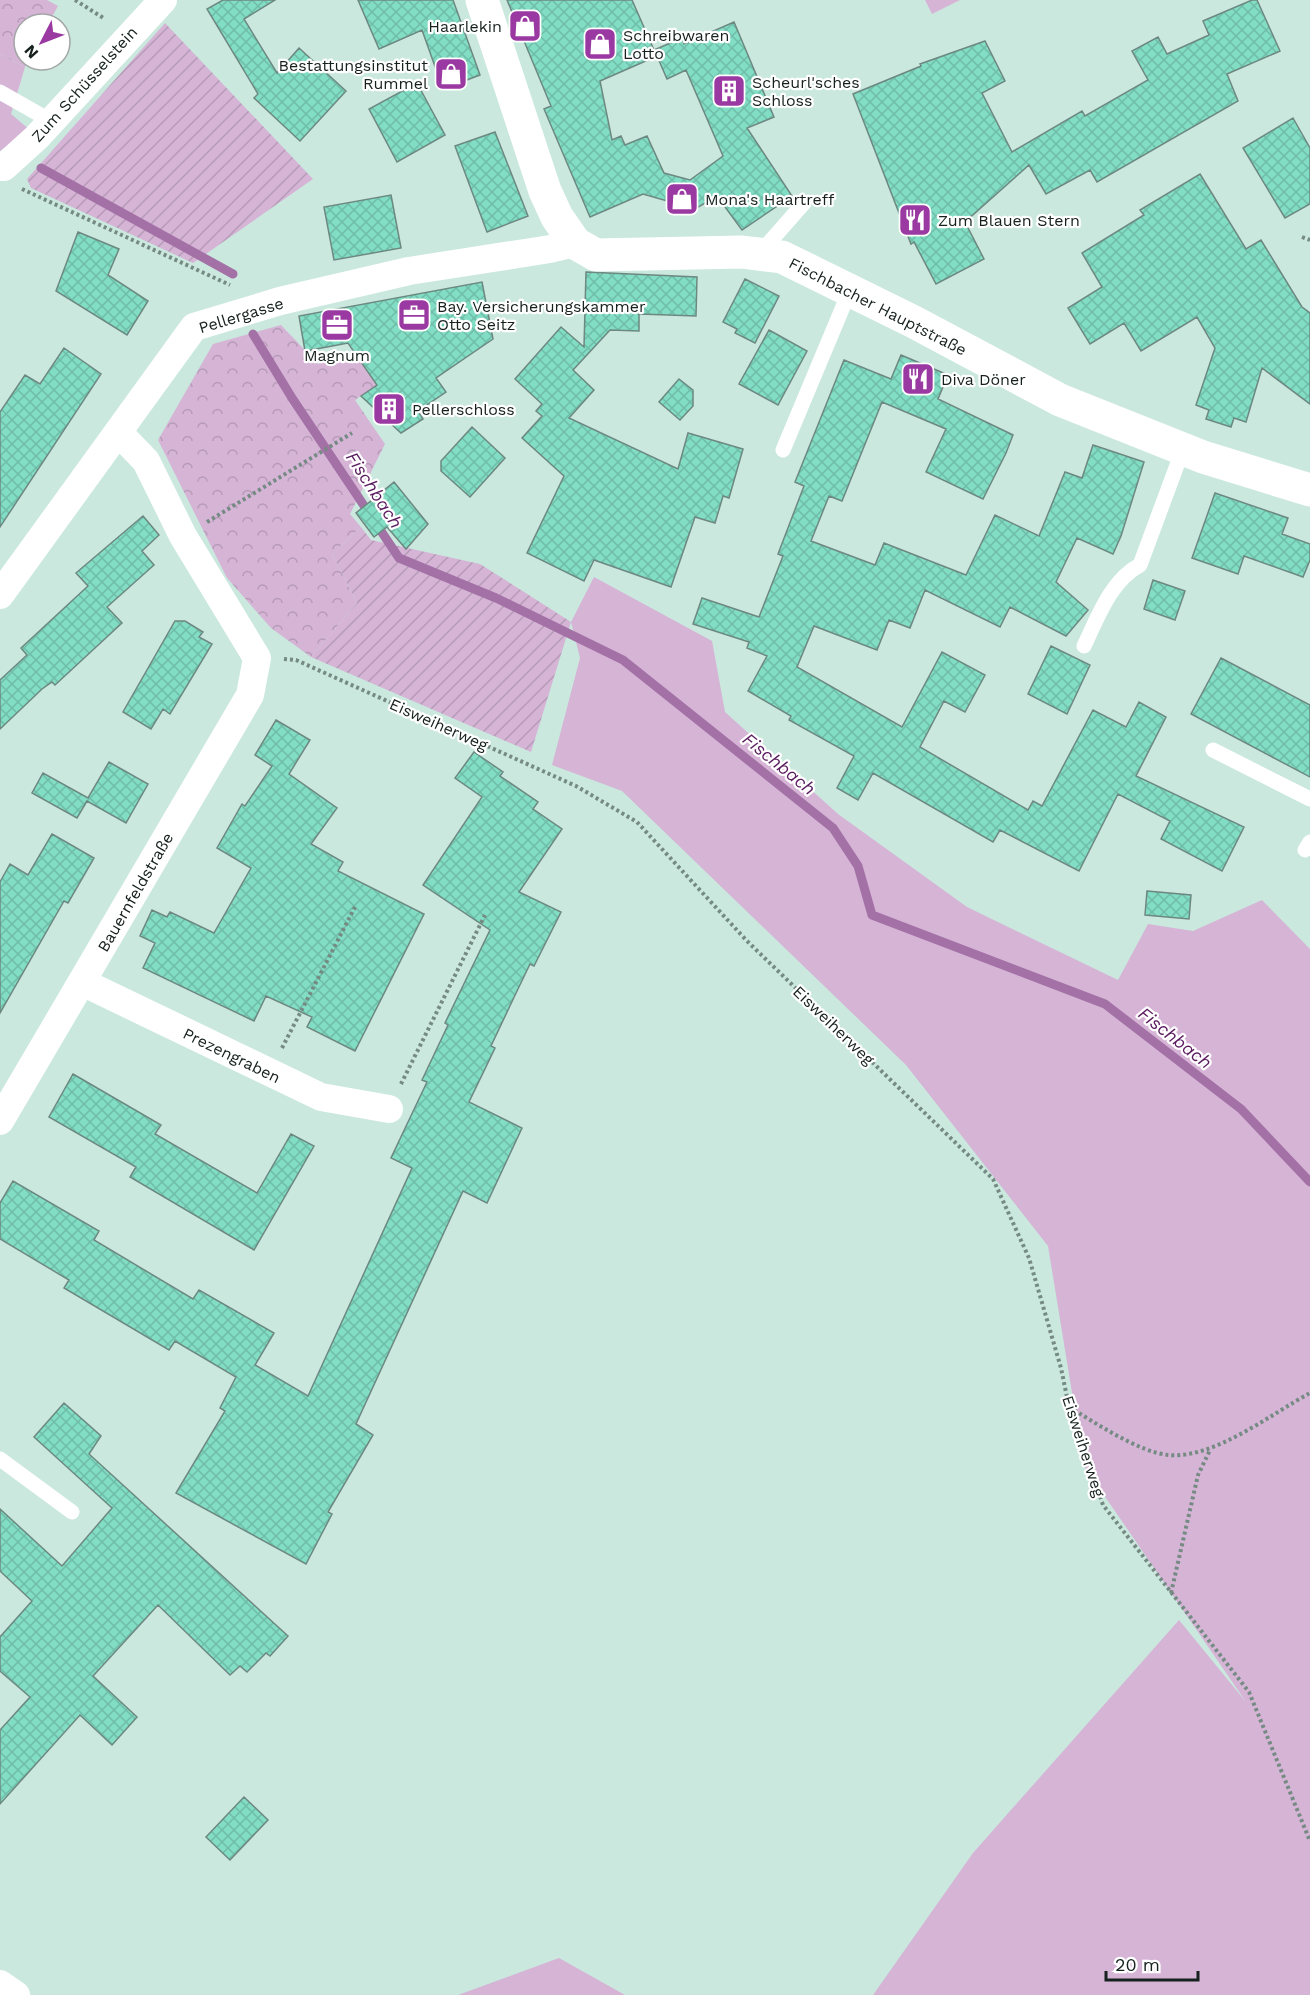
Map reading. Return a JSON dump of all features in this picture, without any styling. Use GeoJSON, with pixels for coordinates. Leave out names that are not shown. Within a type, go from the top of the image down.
{"type":"FeatureCollection","features":[{"type":"Feature","properties":{"kind":"main road"},"geometry":{"type":"LineString","coordinates":[[482,0],[544,191],[557,217],[575,243]]}},
{"type":"Feature","properties":{"kind":"main road","name":"Fischbacher Hauptstraße"},"geometry":{"type":"LineString","coordinates":[[575,243],[596,255],[742,252],[782,257],[1060,400],[1183,449],[1310,490]]}},
{"type":"Feature","properties":{"kind":"street","name":"Zum Schüsselstein"},"geometry":{"type":"LineString","coordinates":[[2,167],[51,121],[129,34],[163,0]]}},
{"type":"Feature","properties":{"kind":"street","name":"Pellergasse"},"geometry":{"type":"LineString","coordinates":[[0,595],[194,327],[409,271],[575,243]]}},
{"type":"Feature","properties":{"kind":"street"},"geometry":{"type":"LineString","coordinates":[[119,433],[146,461],[183,536],[257,658]]}},
{"type":"Feature","properties":{"kind":"street","name":"Bauernfeldstraße"},"geometry":{"type":"LineString","coordinates":[[0,1121],[250,695],[257,658]]}},
{"type":"Feature","properties":{"kind":"street","name":"Prezengraben"},"geometry":{"type":"LineString","coordinates":[[82,982],[321,1097],[388,1109]]}},
{"type":"Feature","properties":{"kind":"street"},"geometry":{"type":"LineString","coordinates":[[0,1984],[16,1995]]}},
{"type":"Feature","properties":{"kind":"lane"},"geometry":{"type":"LineString","coordinates":[[0,92],[51,121]]}},
{"type":"Feature","properties":{"kind":"lane"},"geometry":{"type":"LineString","coordinates":[[759,254],[804,203]]}},
{"type":"Feature","properties":{"kind":"lane"},"geometry":{"type":"LineString","coordinates":[[783,450],[850,290]]}},
{"type":"Feature","properties":{"kind":"lane"},"geometry":{"type":"LineString","coordinates":[[1084,646],[1126,572],[1140,565],[1183,449]]}},
{"type":"Feature","properties":{"kind":"lane"},"geometry":{"type":"LineString","coordinates":[[1213,750],[1310,799]]}},
{"type":"Feature","properties":{"kind":"lane"},"geometry":{"type":"LineString","coordinates":[[0,1459],[72,1512]]}},
{"type":"Feature","properties":{"kind":"path"},"geometry":{"type":"LineString","coordinates":[[75,0],[129,34]]}},
{"type":"Feature","properties":{"kind":"path"},"geometry":{"type":"LineString","coordinates":[[2,167],[23,191],[231,285],[240,314]]}},
{"type":"Feature","properties":{"kind":"path"},"geometry":{"type":"LineString","coordinates":[[1302,237],[1310,240]]}},
{"type":"Feature","properties":{"kind":"path"},"geometry":{"type":"LineString","coordinates":[[208,522],[352,433]]}},
{"type":"Feature","properties":{"kind":"path","name":"Eisweiherweg"},"geometry":{"type":"LineString","coordinates":[[257,658],[296,660],[576,786],[638,822],[747,940],[993,1179],[1029,1258],[1061,1368],[1069,1407],[1103,1505],[1249,1692],[1310,1841]]}},
{"type":"Feature","properties":{"kind":"path"},"geometry":{"type":"LineString","coordinates":[[269,1072],[355,907]]}},
{"type":"Feature","properties":{"kind":"path"},"geometry":{"type":"LineString","coordinates":[[388,1109],[485,915]]}},
{"type":"Feature","properties":{"kind":"path"},"geometry":{"type":"LineString","coordinates":[[1069,1407],[1121,1438],[1168,1455],[1210,1450],[1310,1393]]}},
{"type":"Feature","properties":{"kind":"path"},"geometry":{"type":"LineString","coordinates":[[1171,1594],[1198,1475],[1210,1450]]}},
{"type":"Feature","properties":{"kind":"green space"},"geometry":{"type":"Polygon","coordinates":[[[0,0],[47,0],[58,6],[55,12],[12,12],[12,60],[0,54],[0,0]]]}},
{"type":"Feature","properties":{"kind":"green space"},"geometry":{"type":"Polygon","coordinates":[[[925,0],[960,0],[932,14],[925,0]]]}},
{"type":"Feature","properties":{"kind":"green space"},"geometry":{"type":"Polygon","coordinates":[[[165,23],[313,179],[193,263],[31,188],[27,179],[165,23]]]}},
{"type":"Feature","properties":{"kind":"green space"},"geometry":{"type":"Polygon","coordinates":[[[0,54],[12,60],[12,72],[24,72],[11,114],[30,130],[0,151],[0,54]]]}},
{"type":"Feature","properties":{"kind":"green space"},"geometry":{"type":"Polygon","coordinates":[[[281,325],[318,364],[354,351],[377,385],[355,400],[385,444],[350,514],[361,527],[332,554],[357,603],[311,657],[271,628],[227,578],[158,440],[213,344],[281,325]]]}},
{"type":"Feature","properties":{"kind":"green space"},"geometry":{"type":"Polygon","coordinates":[[[361,527],[371,540],[480,564],[571,622],[531,752],[311,657],[357,603],[332,554],[361,527]]]}},
{"type":"Feature","properties":{"kind":"green space"},"geometry":{"type":"Polygon","coordinates":[[[594,577],[712,641],[725,712],[838,814],[967,907],[1118,980],[1148,924],[1193,931],[1262,900],[1310,949],[1310,1995],[873,1995],[973,1853],[1179,1620],[1246,1702],[1084,1466],[1048,1246],[906,1065],[622,791],[552,765],[580,658],[571,622],[594,577]]]}},
{"type":"Feature","properties":{"kind":"green space"},"geometry":{"type":"Polygon","coordinates":[[[559,1958],[625,1995],[458,1995],[559,1958]]]}},
{"type":"Feature","properties":{"kind":"building"},"geometry":{"type":"Polygon","coordinates":[[[223,0],[275,0],[244,19],[277,73],[299,48],[346,91],[300,141],[254,98],[258,94],[207,9],[223,0]]]}},
{"type":"Feature","properties":{"kind":"building"},"geometry":{"type":"Polygon","coordinates":[[[358,0],[453,0],[480,75],[443,89],[422,30],[379,49],[358,0]]]}},
{"type":"Feature","properties":{"kind":"building"},"geometry":{"type":"Polygon","coordinates":[[[507,0],[632,0],[654,50],[682,38],[684,44],[734,22],[774,117],[747,128],[792,196],[742,230],[717,196],[695,209],[643,194],[590,217],[544,109],[551,106],[507,0]],[[657,56],[600,81],[612,140],[621,136],[625,145],[647,136],[664,173],[690,180],[723,156],[686,70],[667,79],[657,56]]]}},
{"type":"Feature","properties":{"kind":"building"},"geometry":{"type":"Polygon","coordinates":[[[1252,0],[1257,0],[1280,51],[1227,74],[1238,101],[1097,182],[1090,170],[1046,194],[1029,165],[965,222],[984,259],[936,284],[914,242],[911,244],[853,94],[921,66],[920,64],[985,41],[1005,81],[982,93],[1012,152],[1082,111],[1085,116],[1148,80],[1132,51],[1158,37],[1167,54],[1209,35],[1203,21],[1252,0]]]}},
{"type":"Feature","properties":{"kind":"building"},"geometry":{"type":"Polygon","coordinates":[[[417,83],[445,135],[397,162],[369,109],[417,83]]]}},
{"type":"Feature","properties":{"kind":"building"},"geometry":{"type":"Polygon","coordinates":[[[1293,118],[1310,148],[1310,204],[1285,218],[1243,148],[1293,118]]]}},
{"type":"Feature","properties":{"kind":"building"},"geometry":{"type":"Polygon","coordinates":[[[495,132],[528,216],[487,232],[455,146],[495,132]]]}},
{"type":"Feature","properties":{"kind":"building"},"geometry":{"type":"Polygon","coordinates":[[[1200,174],[1246,249],[1261,240],[1302,307],[1310,313],[1310,404],[1262,368],[1246,422],[1234,418],[1231,427],[1206,419],[1209,410],[1196,405],[1215,348],[1197,317],[1141,351],[1124,323],[1090,344],[1068,308],[1102,287],[1082,253],[1144,215],[1140,210],[1200,174]]]}},
{"type":"Feature","properties":{"kind":"building"},"geometry":{"type":"Polygon","coordinates":[[[391,195],[401,248],[334,260],[324,207],[391,195]]]}},
{"type":"Feature","properties":{"kind":"building"},"geometry":{"type":"Polygon","coordinates":[[[78,232],[119,249],[108,275],[148,301],[127,335],[56,291],[78,232]]]}},
{"type":"Feature","properties":{"kind":"building"},"geometry":{"type":"Polygon","coordinates":[[[586,272],[697,277],[696,316],[639,314],[639,331],[610,330],[573,370],[594,390],[569,418],[678,469],[688,433],[743,449],[729,498],[723,496],[715,523],[695,517],[671,587],[594,560],[584,581],[527,553],[564,476],[522,438],[542,416],[536,411],[542,404],[515,379],[561,327],[584,347],[586,272]]]}},
{"type":"Feature","properties":{"kind":"building"},"geometry":{"type":"Polygon","coordinates":[[[745,279],[779,296],[755,343],[735,333],[737,329],[723,322],[745,279]]]}},
{"type":"Feature","properties":{"kind":"building"},"geometry":{"type":"Polygon","coordinates":[[[482,282],[493,339],[436,378],[446,392],[418,411],[423,419],[401,433],[361,396],[377,385],[348,343],[305,351],[299,316],[482,282]]]}},
{"type":"Feature","properties":{"kind":"building"},"geometry":{"type":"Polygon","coordinates":[[[769,330],[807,351],[778,405],[739,384],[769,330]]]}},
{"type":"Feature","properties":{"kind":"building"},"geometry":{"type":"Polygon","coordinates":[[[64,348],[101,374],[0,527],[0,412],[25,375],[40,384],[64,348]]]}},
{"type":"Feature","properties":{"kind":"building"},"geometry":{"type":"Polygon","coordinates":[[[901,355],[948,375],[938,399],[1013,435],[1006,453],[983,499],[926,472],[946,429],[882,402],[842,501],[829,496],[811,541],[875,565],[884,543],[966,575],[995,515],[1039,536],[1065,472],[1082,478],[1093,445],[1144,462],[1121,536],[1113,554],[1077,538],[1056,582],[1088,610],[1066,636],[1010,607],[1000,627],[925,590],[910,628],[889,620],[877,650],[814,626],[797,667],[902,727],[942,652],[985,675],[965,712],[944,701],[920,747],[1028,810],[1033,801],[1042,806],[1093,710],[1126,727],[1139,702],[1166,717],[1136,776],[1244,827],[1222,871],[1161,839],[1170,821],[1118,794],[1079,871],[1000,830],[993,842],[873,773],[858,800],[837,788],[854,756],[789,720],[791,716],[748,691],[767,656],[747,648],[749,642],[693,624],[702,598],[759,617],[783,556],[778,554],[804,486],[795,482],[844,360],[891,379],[901,355]]]}},
{"type":"Feature","properties":{"kind":"building"},"geometry":{"type":"Polygon","coordinates":[[[679,379],[693,390],[693,406],[680,420],[659,402],[679,379]]]}},
{"type":"Feature","properties":{"kind":"building"},"geometry":{"type":"Polygon","coordinates":[[[472,427],[505,458],[470,497],[441,471],[441,461],[472,427]]]}},
{"type":"Feature","properties":{"kind":"building"},"geometry":{"type":"Polygon","coordinates":[[[394,482],[428,524],[406,549],[387,527],[374,537],[356,513],[394,482]]]}},
{"type":"Feature","properties":{"kind":"building"},"geometry":{"type":"Polygon","coordinates":[[[1215,493],[1288,518],[1282,534],[1310,544],[1310,560],[1303,577],[1244,556],[1238,574],[1192,558],[1215,493]]]}},
{"type":"Feature","properties":{"kind":"building"},"geometry":{"type":"Polygon","coordinates":[[[143,516],[159,535],[142,551],[154,565],[107,607],[122,623],[55,685],[52,682],[42,689],[0,729],[0,680],[27,655],[21,648],[88,586],[76,573],[143,516]]]}},
{"type":"Feature","properties":{"kind":"building"},"geometry":{"type":"Polygon","coordinates":[[[1153,580],[1185,591],[1175,620],[1144,609],[1153,580]]]}},
{"type":"Feature","properties":{"kind":"building"},"geometry":{"type":"Polygon","coordinates":[[[175,621],[185,621],[203,632],[199,637],[212,644],[170,714],[163,709],[151,729],[123,712],[175,621]]]}},
{"type":"Feature","properties":{"kind":"building"},"geometry":{"type":"Polygon","coordinates":[[[1051,646],[1090,665],[1067,714],[1028,694],[1051,646]]]}},
{"type":"Feature","properties":{"kind":"building"},"geometry":{"type":"Polygon","coordinates":[[[1221,658],[1310,705],[1310,777],[1191,714],[1221,658]]]}},
{"type":"Feature","properties":{"kind":"building"},"geometry":{"type":"Polygon","coordinates":[[[276,720],[310,740],[289,774],[337,808],[311,844],[343,862],[338,871],[424,914],[355,1051],[307,1027],[312,1017],[266,996],[254,1021],[143,968],[155,943],[140,936],[152,910],[167,917],[170,912],[214,933],[251,868],[217,848],[242,804],[245,806],[272,766],[255,755],[276,720]]]}},
{"type":"Feature","properties":{"kind":"building"},"geometry":{"type":"Polygon","coordinates":[[[474,752],[503,772],[500,776],[538,802],[533,809],[562,829],[519,892],[561,912],[534,966],[530,964],[491,1046],[495,1048],[469,1102],[522,1128],[487,1203],[463,1191],[356,1424],[373,1435],[328,1512],[332,1514],[306,1564],[176,1493],[225,1411],[220,1408],[236,1377],[175,1341],[169,1350],[64,1288],[69,1280],[0,1239],[0,1203],[13,1181],[99,1231],[94,1240],[193,1299],[199,1290],[274,1333],[255,1365],[308,1396],[412,1168],[391,1158],[427,1082],[422,1080],[448,1025],[445,1023],[490,930],[423,885],[482,797],[455,778],[474,752]]]}},
{"type":"Feature","properties":{"kind":"building"},"geometry":{"type":"Polygon","coordinates":[[[109,762],[148,784],[126,823],[87,801],[77,818],[32,793],[43,773],[88,798],[109,762]]]}},
{"type":"Feature","properties":{"kind":"building"},"geometry":{"type":"Polygon","coordinates":[[[52,834],[94,858],[68,903],[64,901],[0,1013],[0,882],[10,864],[28,875],[52,834]]]}},
{"type":"Feature","properties":{"kind":"building"},"geometry":{"type":"Polygon","coordinates":[[[1147,891],[1191,895],[1189,919],[1145,915],[1147,891]]]}},
{"type":"Feature","properties":{"kind":"building"},"geometry":{"type":"Polygon","coordinates":[[[73,1074],[161,1125],[155,1134],[257,1193],[291,1134],[314,1146],[254,1250],[130,1177],[136,1167],[49,1117],[73,1074]]]}},
{"type":"Feature","properties":{"kind":"building"},"geometry":{"type":"Polygon","coordinates":[[[64,1403],[101,1436],[89,1454],[288,1636],[270,1656],[266,1653],[247,1672],[240,1666],[230,1675],[158,1605],[93,1676],[137,1717],[112,1745],[80,1715],[0,1804],[0,1730],[30,1697],[0,1671],[0,1637],[32,1601],[0,1571],[0,1509],[62,1566],[112,1508],[34,1437],[64,1403]]]}},
{"type":"Feature","properties":{"kind":"building"},"geometry":{"type":"Polygon","coordinates":[[[244,1797],[268,1820],[230,1860],[206,1837],[244,1797]]]}},
{"type":"Feature","properties":{"kind":"waterway","name":"Fischbach"},"geometry":{"type":"LineString","coordinates":[[41,168],[233,274]]}},
{"type":"Feature","properties":{"kind":"waterway","name":"Fischbach"},"geometry":{"type":"LineString","coordinates":[[253,334],[292,398],[399,558],[496,598],[623,660],[833,828],[858,866],[872,915],[1105,1004],[1241,1109],[1310,1182]]}},
{"type":"Feature","properties":{"kind":"place","name":"Haarlekin"},"geometry":{"type":"Point","coordinates":[525,26]}},
{"type":"Feature","properties":{"kind":"place","name":"Schreibwaren Lotto"},"geometry":{"type":"Point","coordinates":[600,44]}},
{"type":"Feature","properties":{"kind":"place","name":"Bestattungsinstitut Rummel"},"geometry":{"type":"Point","coordinates":[451,74]}},
{"type":"Feature","properties":{"kind":"place","name":"Scheurl'sches Schloss"},"geometry":{"type":"Point","coordinates":[729,91]}},
{"type":"Feature","properties":{"kind":"place","name":"Mona's Haartreff"},"geometry":{"type":"Point","coordinates":[682,199]}},
{"type":"Feature","properties":{"kind":"place","name":"Zum Blauen Stern"},"geometry":{"type":"Point","coordinates":[915,220]}},
{"type":"Feature","properties":{"kind":"place","name":"Bay. Versicherungskammer Otto Seitz"},"geometry":{"type":"Point","coordinates":[414,315]}},
{"type":"Feature","properties":{"kind":"place","name":"Magnum"},"geometry":{"type":"Point","coordinates":[337,325]}},
{"type":"Feature","properties":{"kind":"place","name":"Diva Döner"},"geometry":{"type":"Point","coordinates":[918,379]}},
{"type":"Feature","properties":{"kind":"place","name":"Pellerschloss"},"geometry":{"type":"Point","coordinates":[389,409]}}]}
